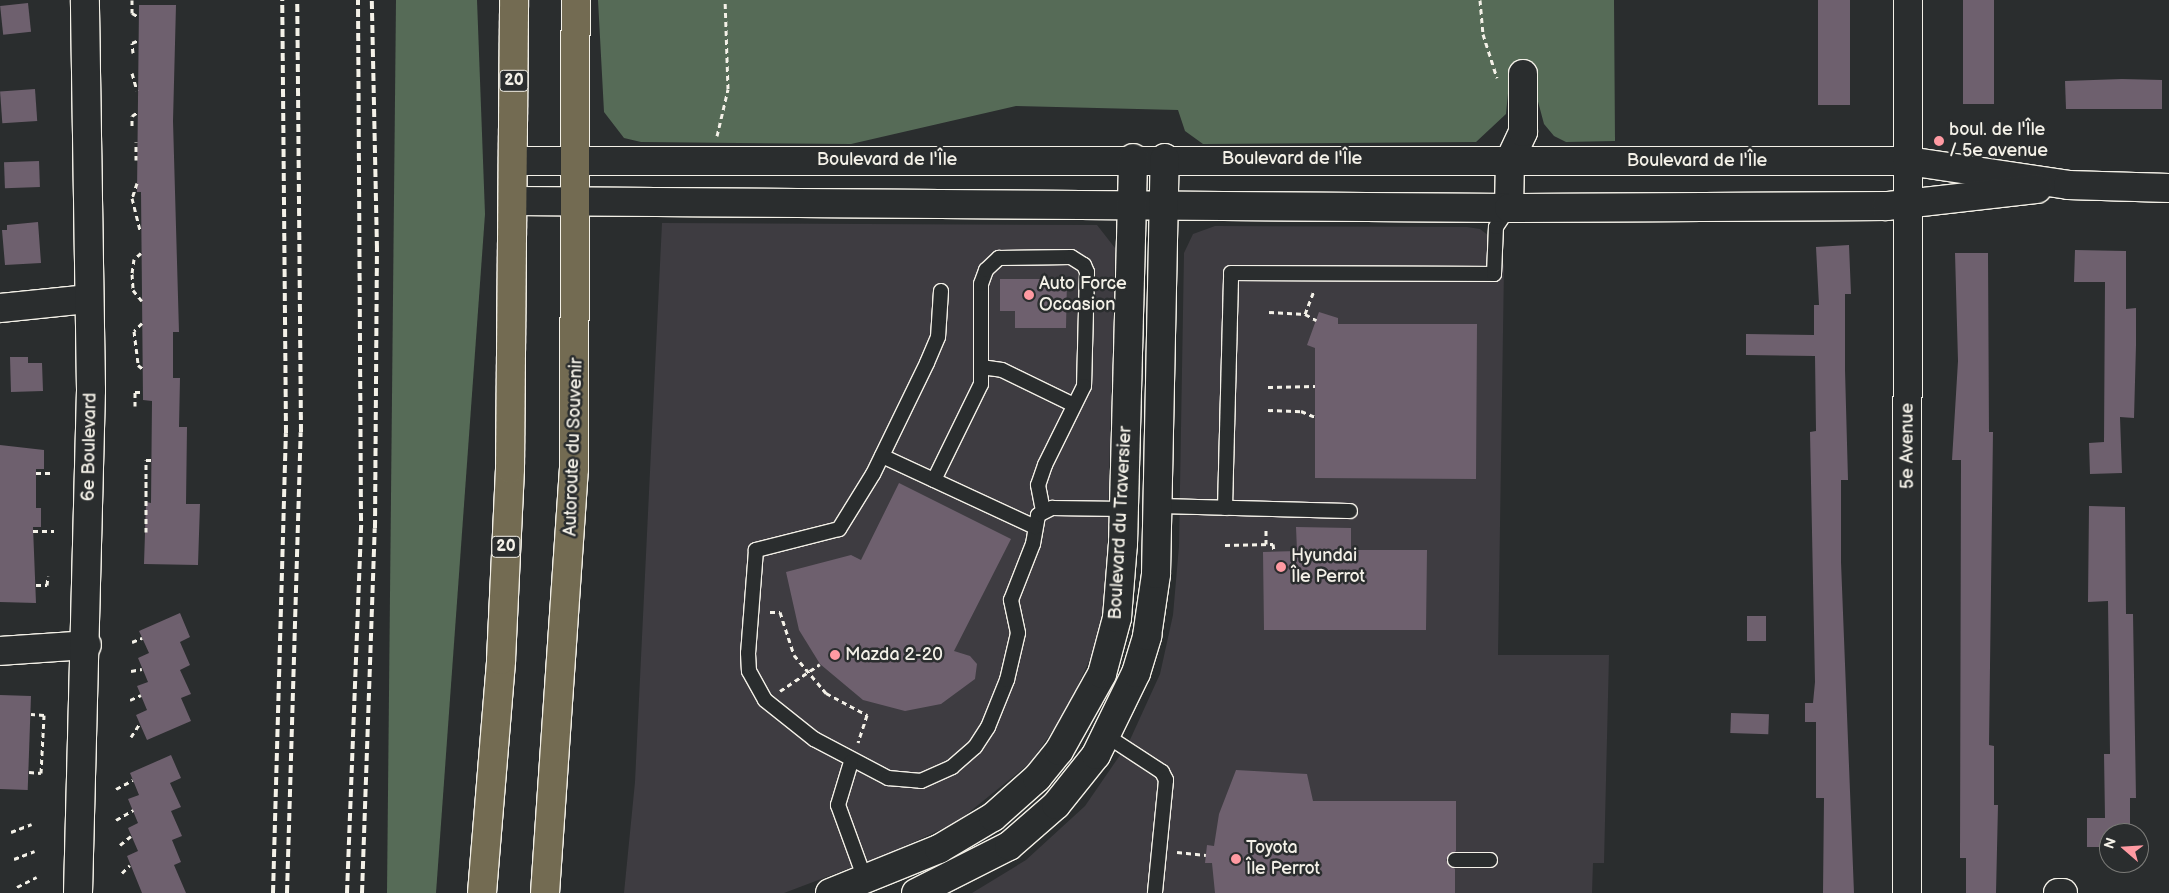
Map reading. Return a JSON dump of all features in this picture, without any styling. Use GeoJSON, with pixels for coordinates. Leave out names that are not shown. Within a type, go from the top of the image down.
{"type":"FeatureCollection","features":[{"type":"Feature","properties":{"kind":"highway","name":"20"},"geometry":{"type":"LineString","coordinates":[[482,893],[504,599],[514,200],[514,0]]}},
{"type":"Feature","properties":{"kind":"highway","name":"Autoroute du Souvenir"},"geometry":{"type":"LineString","coordinates":[[545,893],[574,469],[578,202],[576,0]]}},
{"type":"Feature","properties":{"kind":"street","name":"6e Boulevard"},"geometry":{"type":"LineString","coordinates":[[78,893],[87,645],[88,299],[85,0]]}},
{"type":"Feature","properties":{"kind":"street","name":"5e Avenue"},"geometry":{"type":"LineString","coordinates":[[1908,0],[1908,893]]}},
{"type":"Feature","properties":{"kind":"street"},"geometry":{"type":"LineString","coordinates":[[1509,208],[1510,160],[1523,132],[1523,81]]}},
{"type":"Feature","properties":{"kind":"street","name":"Boulevard de l'Île"},"geometry":{"type":"LineString","coordinates":[[514,161],[1133,158],[1908,161],[2068,185],[2169,188]]}},
{"type":"Feature","properties":{"kind":"street","name":"Boulevard du Traversier"},"geometry":{"type":"LineString","coordinates":[[830,893],[868,886],[939,849],[993,817],[1037,778],[1059,751],[1089,703],[1112,644],[1125,509],[1133,158]]}},
{"type":"Feature","properties":{"kind":"street","name":"Boulevard du Traversier"},"geometry":{"type":"LineString","coordinates":[[916,893],[982,863],[1034,826],[1077,781],[1107,736],[1125,702],[1147,636],[1156,574],[1165,158]]}},
{"type":"Feature","properties":{"kind":"street","name":"Boulevard de l'Île"},"geometry":{"type":"LineString","coordinates":[[514,200],[1509,208],[1907,205],[2068,185]]}},
{"type":"Feature","properties":{"kind":"street"},"geometry":{"type":"LineString","coordinates":[[0,308],[88,299]]}},
{"type":"Feature","properties":{"kind":"street"},"geometry":{"type":"LineString","coordinates":[[0,651],[87,645]]}},
{"type":"Feature","properties":{"kind":"street"},"geometry":{"type":"LineString","coordinates":[[2058,893],[2063,893]]}},
{"type":"Feature","properties":{"kind":"lane"},"geometry":{"type":"LineString","coordinates":[[1225,508],[1231,273],[1494,274],[1496,227],[1509,208]]}},
{"type":"Feature","properties":{"kind":"lane"},"geometry":{"type":"LineString","coordinates":[[934,480],[981,384],[981,284],[993,262],[1064,256],[1078,260],[1087,272],[1084,386],[1038,485],[1043,510],[1035,527],[1033,544],[1011,600],[1018,632],[1007,680],[975,747],[952,767],[921,781],[888,778],[853,755],[795,727],[765,700],[749,671],[748,653],[756,550],[832,534],[882,456],[938,337],[941,291]]}},
{"type":"Feature","properties":{"kind":"lane"},"geometry":{"type":"LineString","coordinates":[[980,367],[1002,370],[1074,405]]}},
{"type":"Feature","properties":{"kind":"lane"},"geometry":{"type":"LineString","coordinates":[[882,456],[1035,527]]}},
{"type":"Feature","properties":{"kind":"lane"},"geometry":{"type":"LineString","coordinates":[[1158,506],[1350,511]]}},
{"type":"Feature","properties":{"kind":"lane"},"geometry":{"type":"LineString","coordinates":[[1043,510],[1125,509]]}},
{"type":"Feature","properties":{"kind":"lane"},"geometry":{"type":"LineString","coordinates":[[1107,736],[1162,772],[1166,780],[1155,893]]}},
{"type":"Feature","properties":{"kind":"lane"},"geometry":{"type":"LineString","coordinates":[[853,755],[838,805],[868,886]]}},
{"type":"Feature","properties":{"kind":"lane"},"geometry":{"type":"LineString","coordinates":[[1456,860],[1490,860]]}},
{"type":"Feature","properties":{"kind":"path"},"geometry":{"type":"LineString","coordinates":[[132,0],[132,13],[139,17]]}},
{"type":"Feature","properties":{"kind":"path"},"geometry":{"type":"LineString","coordinates":[[711,160],[728,89],[725,0]]}},
{"type":"Feature","properties":{"kind":"path"},"geometry":{"type":"LineString","coordinates":[[1480,0],[1490,66],[1497,78],[1523,81]]}},
{"type":"Feature","properties":{"kind":"path"},"geometry":{"type":"LineString","coordinates":[[133,53],[132,43],[139,40]]}},
{"type":"Feature","properties":{"kind":"path"},"geometry":{"type":"LineString","coordinates":[[132,73],[137,90]]}},
{"type":"Feature","properties":{"kind":"path"},"geometry":{"type":"LineString","coordinates":[[132,126],[132,116],[138,112]]}},
{"type":"Feature","properties":{"kind":"path"},"geometry":{"type":"LineString","coordinates":[[136,142],[136,160]]}},
{"type":"Feature","properties":{"kind":"path"},"geometry":{"type":"LineString","coordinates":[[137,182],[132,198],[140,231]]}},
{"type":"Feature","properties":{"kind":"path"},"geometry":{"type":"LineString","coordinates":[[141,253],[134,259],[132,274],[133,290],[142,301]]}},
{"type":"Feature","properties":{"kind":"path"},"geometry":{"type":"LineString","coordinates":[[1305,314],[1317,286]]}},
{"type":"Feature","properties":{"kind":"path"},"geometry":{"type":"LineString","coordinates":[[1269,312],[1305,314],[1316,320]]}},
{"type":"Feature","properties":{"kind":"path"},"geometry":{"type":"LineString","coordinates":[[142,323],[134,330],[138,365],[143,369]]}},
{"type":"Feature","properties":{"kind":"path"},"geometry":{"type":"LineString","coordinates":[[1268,386],[1315,386]]}},
{"type":"Feature","properties":{"kind":"path"},"geometry":{"type":"LineString","coordinates":[[135,406],[135,392],[143,392]]}},
{"type":"Feature","properties":{"kind":"path"},"geometry":{"type":"LineString","coordinates":[[1268,410],[1301,411],[1315,418]]}},
{"type":"Feature","properties":{"kind":"path"},"geometry":{"type":"LineString","coordinates":[[146,532],[146,460],[151,460]]}},
{"type":"Feature","properties":{"kind":"path"},"geometry":{"type":"LineString","coordinates":[[36,473],[54,473]]}},
{"type":"Feature","properties":{"kind":"path"},"geometry":{"type":"LineString","coordinates":[[33,531],[54,531]]}},
{"type":"Feature","properties":{"kind":"path"},"geometry":{"type":"LineString","coordinates":[[1225,544],[1273,544],[1274,552]]}},
{"type":"Feature","properties":{"kind":"path"},"geometry":{"type":"LineString","coordinates":[[36,585],[47,585],[48,576]]}},
{"type":"Feature","properties":{"kind":"path"},"geometry":{"type":"LineString","coordinates":[[780,612],[786,638],[808,674],[826,693],[867,715],[853,755]]}},
{"type":"Feature","properties":{"kind":"path"},"geometry":{"type":"LineString","coordinates":[[132,642],[142,638]]}},
{"type":"Feature","properties":{"kind":"path"},"geometry":{"type":"LineString","coordinates":[[765,700],[808,674],[820,664]]}},
{"type":"Feature","properties":{"kind":"path"},"geometry":{"type":"LineString","coordinates":[[131,671],[142,669]]}},
{"type":"Feature","properties":{"kind":"path"},"geometry":{"type":"LineString","coordinates":[[130,700],[141,694]]}},
{"type":"Feature","properties":{"kind":"path"},"geometry":{"type":"LineString","coordinates":[[29,772],[41,773],[44,715],[31,714]]}},
{"type":"Feature","properties":{"kind":"path"},"geometry":{"type":"LineString","coordinates":[[131,737],[140,723]]}},
{"type":"Feature","properties":{"kind":"path"},"geometry":{"type":"LineString","coordinates":[[116,789],[133,780]]}},
{"type":"Feature","properties":{"kind":"path"},"geometry":{"type":"LineString","coordinates":[[116,820],[133,810]]}},
{"type":"Feature","properties":{"kind":"path"},"geometry":{"type":"LineString","coordinates":[[11,832],[32,824]]}},
{"type":"Feature","properties":{"kind":"path"},"geometry":{"type":"LineString","coordinates":[[120,845],[131,836]]}},
{"type":"Feature","properties":{"kind":"path"},"geometry":{"type":"LineString","coordinates":[[14,858],[35,851]]}},
{"type":"Feature","properties":{"kind":"path"},"geometry":{"type":"LineString","coordinates":[[1194,855],[1206,855]]}},
{"type":"Feature","properties":{"kind":"path"},"geometry":{"type":"LineString","coordinates":[[122,873],[130,865]]}},
{"type":"Feature","properties":{"kind":"path"},"geometry":{"type":"LineString","coordinates":[[17,886],[37,877]]}},
{"type":"Feature","properties":{"kind":"shaded area"},"geometry":{"type":"Polygon","coordinates":[[[662,223],[1097,225],[1115,248],[1106,594],[1095,648],[1066,712],[1030,763],[957,822],[890,853],[784,893],[624,893],[635,782],[662,223]]]}},
{"type":"Feature","properties":{"kind":"shaded area"},"geometry":{"type":"Polygon","coordinates":[[[1215,226],[1467,227],[1480,229],[1497,242],[1504,266],[1498,655],[1609,655],[1604,863],[1593,863],[1592,893],[972,893],[1026,860],[1085,806],[1129,742],[1160,674],[1173,615],[1179,546],[1184,253],[1193,234],[1215,226]]]}},
{"type":"Feature","properties":{"kind":"green space"},"geometry":{"type":"Polygon","coordinates":[[[396,0],[477,0],[485,214],[436,893],[387,893],[396,0]]]}},
{"type":"Feature","properties":{"kind":"green space"},"geometry":{"type":"Polygon","coordinates":[[[598,0],[1614,0],[1615,141],[1566,142],[1554,136],[1544,124],[1536,94],[1510,73],[1506,114],[1476,142],[1203,144],[1185,131],[1178,110],[1016,106],[851,144],[641,142],[624,138],[604,112],[598,0]]]}},
{"type":"Feature","properties":{"kind":"building"},"geometry":{"type":"Polygon","coordinates":[[[1818,0],[1850,0],[1850,105],[1818,105],[1818,0]]]}},
{"type":"Feature","properties":{"kind":"building"},"geometry":{"type":"Polygon","coordinates":[[[1963,0],[1994,0],[1994,104],[1963,104],[1963,0]]]}},
{"type":"Feature","properties":{"kind":"building"},"geometry":{"type":"Polygon","coordinates":[[[28,3],[31,32],[3,35],[0,6],[28,3]]]}},
{"type":"Feature","properties":{"kind":"building"},"geometry":{"type":"Polygon","coordinates":[[[139,5],[176,5],[173,121],[179,332],[173,332],[173,378],[180,378],[179,427],[187,427],[186,504],[200,504],[198,565],[144,564],[146,502],[151,503],[152,401],[143,400],[141,192],[137,192],[139,5]]]}},
{"type":"Feature","properties":{"kind":"building"},"geometry":{"type":"Polygon","coordinates":[[[2162,80],[2162,109],[2066,109],[2065,81],[2162,80]]]}},
{"type":"Feature","properties":{"kind":"building"},"geometry":{"type":"Polygon","coordinates":[[[35,89],[37,121],[2,123],[0,91],[35,89]]]}},
{"type":"Feature","properties":{"kind":"building"},"geometry":{"type":"Polygon","coordinates":[[[39,161],[40,187],[5,188],[4,162],[39,161]]]}},
{"type":"Feature","properties":{"kind":"building"},"geometry":{"type":"Polygon","coordinates":[[[38,222],[41,263],[5,265],[2,230],[7,230],[7,225],[38,222]]]}},
{"type":"Feature","properties":{"kind":"building"},"geometry":{"type":"Polygon","coordinates":[[[1849,245],[1851,294],[1845,294],[1848,480],[1841,480],[1841,562],[1854,893],[1823,893],[1824,798],[1816,798],[1816,722],[1805,722],[1805,703],[1813,703],[1815,682],[1810,432],[1816,431],[1815,356],[1746,355],[1746,334],[1814,335],[1814,305],[1819,305],[1816,247],[1849,245]]]}},
{"type":"Feature","properties":{"kind":"building"},"geometry":{"type":"Polygon","coordinates":[[[2075,250],[2126,251],[2126,309],[2136,308],[2136,345],[2134,418],[2120,417],[2122,473],[2090,474],[2089,443],[2104,442],[2105,282],[2074,282],[2075,250]]]}},
{"type":"Feature","properties":{"kind":"building"},"geometry":{"type":"Polygon","coordinates":[[[1955,253],[1988,253],[1989,432],[1993,432],[1989,745],[1994,746],[1994,805],[1998,805],[1996,893],[1966,893],[1966,858],[1960,858],[1961,460],[1952,460],[1958,361],[1955,253]]]}},
{"type":"Feature","properties":{"kind":"building"},"geometry":{"type":"Polygon","coordinates":[[[1000,279],[1067,279],[1066,328],[1015,328],[1015,311],[1000,311],[1000,279]]]}},
{"type":"Feature","properties":{"kind":"building"},"geometry":{"type":"Polygon","coordinates":[[[1319,312],[1338,318],[1338,324],[1477,324],[1476,479],[1315,478],[1315,348],[1307,345],[1319,312]]]}},
{"type":"Feature","properties":{"kind":"building"},"geometry":{"type":"Polygon","coordinates":[[[10,357],[28,357],[28,363],[42,363],[43,391],[11,392],[10,357]]]}},
{"type":"Feature","properties":{"kind":"building"},"geometry":{"type":"Polygon","coordinates":[[[0,445],[44,450],[44,469],[36,469],[36,508],[41,508],[41,527],[33,527],[36,603],[0,602],[0,445]]]}},
{"type":"Feature","properties":{"kind":"building"},"geometry":{"type":"Polygon","coordinates":[[[899,483],[1011,539],[954,651],[970,656],[977,664],[975,679],[941,704],[905,711],[863,700],[820,664],[799,630],[786,572],[851,555],[861,560],[899,483]]]}},
{"type":"Feature","properties":{"kind":"building"},"geometry":{"type":"Polygon","coordinates":[[[2089,506],[2125,507],[2126,614],[2133,614],[2136,798],[2130,798],[2130,823],[2099,823],[2099,847],[2087,847],[2087,818],[2105,818],[2104,754],[2110,754],[2108,601],[2088,602],[2089,506]]]}},
{"type":"Feature","properties":{"kind":"building"},"geometry":{"type":"Polygon","coordinates":[[[1296,527],[1351,528],[1351,550],[1427,550],[1426,630],[1264,630],[1263,552],[1297,551],[1296,527]]]}},
{"type":"Feature","properties":{"kind":"building"},"geometry":{"type":"Polygon","coordinates":[[[180,613],[190,637],[180,642],[190,665],[180,670],[191,694],[181,698],[191,721],[147,740],[136,715],[147,710],[137,686],[148,682],[138,658],[149,653],[139,631],[180,613]]]}},
{"type":"Feature","properties":{"kind":"building"},"geometry":{"type":"Polygon","coordinates":[[[1747,616],[1766,616],[1766,641],[1747,641],[1747,616]]]}},
{"type":"Feature","properties":{"kind":"building"},"geometry":{"type":"Polygon","coordinates":[[[0,695],[31,696],[28,790],[0,789],[0,695]]]}},
{"type":"Feature","properties":{"kind":"building"},"geometry":{"type":"Polygon","coordinates":[[[1731,713],[1769,714],[1768,734],[1730,733],[1731,713]]]}},
{"type":"Feature","properties":{"kind":"building"},"geometry":{"type":"Polygon","coordinates":[[[171,755],[181,778],[170,783],[181,807],[171,811],[182,836],[172,840],[181,862],[174,865],[186,893],[142,893],[127,856],[138,851],[128,828],[138,823],[128,799],[139,795],[130,773],[171,755]]]}},
{"type":"Feature","properties":{"kind":"building"},"geometry":{"type":"Polygon","coordinates":[[[1236,770],[1307,774],[1313,801],[1456,801],[1456,851],[1446,860],[1455,869],[1455,893],[1215,893],[1212,863],[1205,863],[1207,845],[1214,846],[1219,814],[1236,770]]]}},
{"type":"Feature","properties":{"kind":"railway"},"geometry":{"type":"LineString","coordinates":[[273,893],[286,433],[282,0]]}},
{"type":"Feature","properties":{"kind":"railway"},"geometry":{"type":"LineString","coordinates":[[287,893],[301,432],[297,0]]}},
{"type":"Feature","properties":{"kind":"railway"},"geometry":{"type":"LineString","coordinates":[[347,893],[361,521],[358,0]]}},
{"type":"Feature","properties":{"kind":"railway"},"geometry":{"type":"LineString","coordinates":[[362,893],[375,528],[377,249],[372,0]]}},
{"type":"Feature","properties":{"kind":"place","name":"boul. de l'Île / 5e avenue"},"geometry":{"type":"Point","coordinates":[1939,141]}},
{"type":"Feature","properties":{"kind":"place","name":"Auto Force Occasion"},"geometry":{"type":"Point","coordinates":[1029,295]}},
{"type":"Feature","properties":{"kind":"place","name":"Hyundai Île Perrot"},"geometry":{"type":"Point","coordinates":[1281,567]}},
{"type":"Feature","properties":{"kind":"place","name":"Mazda 2-20"},"geometry":{"type":"Point","coordinates":[835,655]}},
{"type":"Feature","properties":{"kind":"place","name":"Toyota Île Perrot"},"geometry":{"type":"Point","coordinates":[1236,859]}}]}
